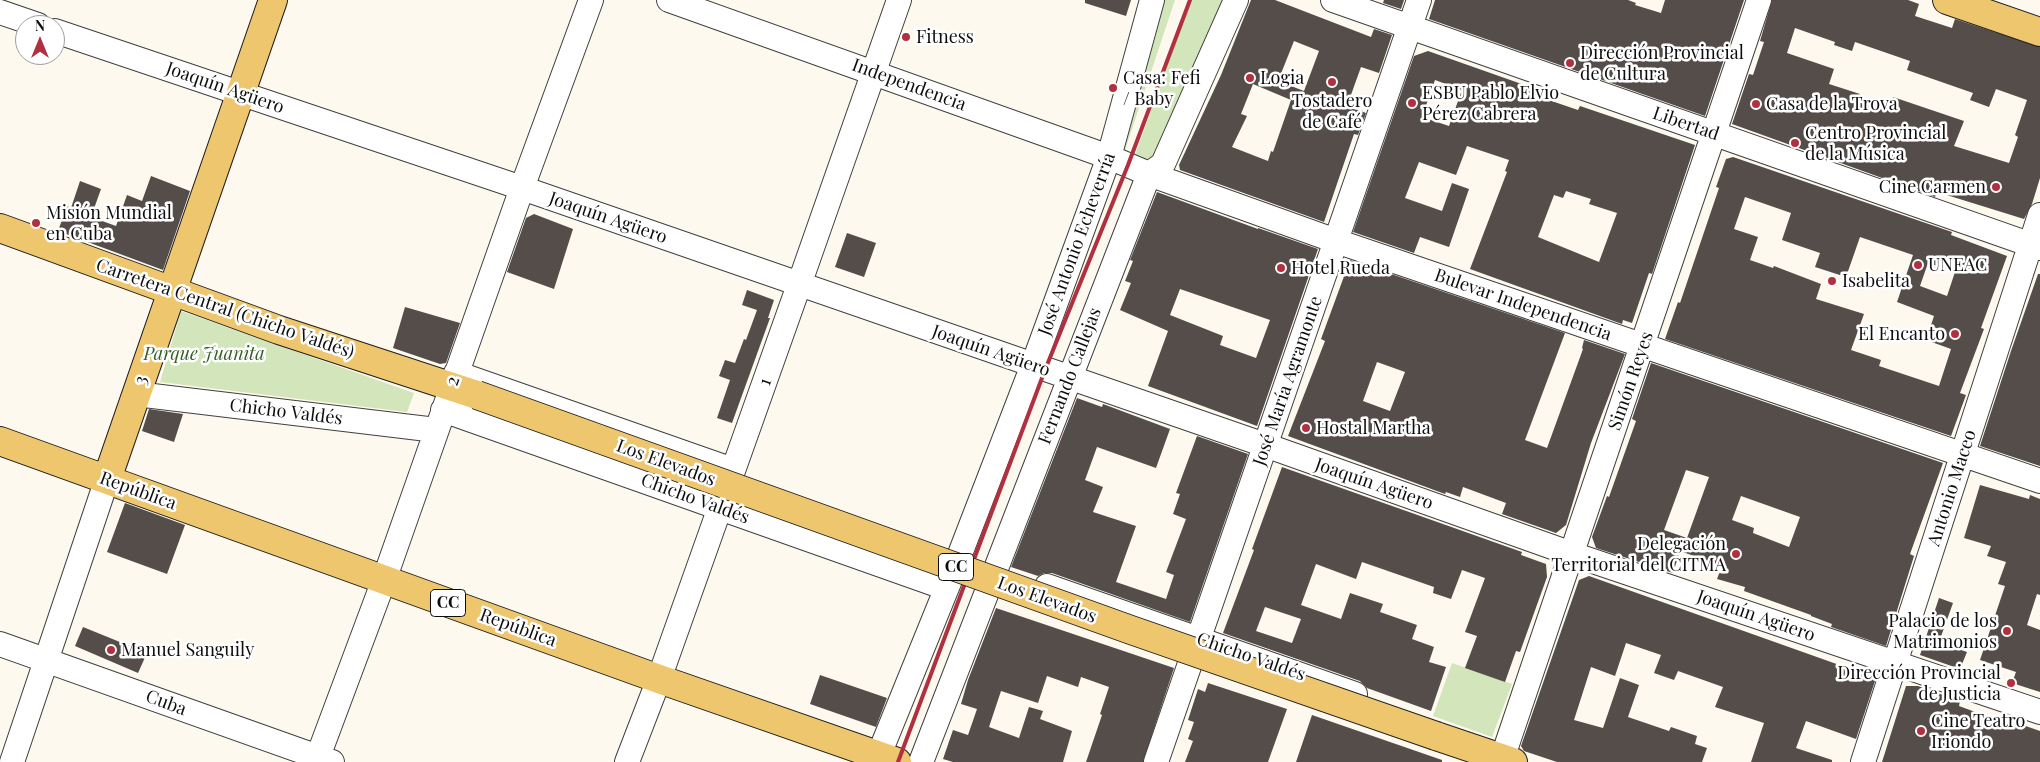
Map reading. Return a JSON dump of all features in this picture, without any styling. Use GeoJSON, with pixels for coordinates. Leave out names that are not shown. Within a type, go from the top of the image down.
{"type":"FeatureCollection","features":[{"type":"Feature","properties":{"kind":"main road","name":"3"},"geometry":{"type":"LineString","coordinates":[[106,479],[272,0]]}},
{"type":"Feature","properties":{"kind":"main road"},"geometry":{"type":"LineString","coordinates":[[1947,0],[2040,32]]}},
{"type":"Feature","properties":{"kind":"main road","name":"Carretera Central (Chicho Valdés)"},"geometry":{"type":"LineString","coordinates":[[0,228],[279,330],[453,399]]}},
{"type":"Feature","properties":{"kind":"main road","name":"Los Elevados"},"geometry":{"type":"LineString","coordinates":[[453,399],[1436,736],[1506,757]]}},
{"type":"Feature","properties":{"kind":"main road","name":"República"},"geometry":{"type":"LineString","coordinates":[[0,440],[884,760]]}},
{"type":"Feature","properties":{"kind":"street","name":"2"},"geometry":{"type":"LineString","coordinates":[[322,760],[384,580],[453,399],[522,188],[591,0]]}},
{"type":"Feature","properties":{"kind":"street","name":"Independencia"},"geometry":{"type":"LineString","coordinates":[[669,0],[1110,157],[1149,174]]}},
{"type":"Feature","properties":{"kind":"street","name":"1"},"geometry":{"type":"LineString","coordinates":[[627,762],[720,508],[899,0]]}},
{"type":"Feature","properties":{"kind":"street","name":"José Antonio Echeverría"},"geometry":{"type":"LineString","coordinates":[[884,760],[946,588],[1033,365],[1110,157],[1152,0]]}},
{"type":"Feature","properties":{"kind":"street","name":"Fernando Callejas"},"geometry":{"type":"LineString","coordinates":[[921,762],[1149,174],[1163,164],[1236,0]]}},
{"type":"Feature","properties":{"kind":"street","name":"Libertad"},"geometry":{"type":"LineString","coordinates":[[1333,0],[2035,246]]}},
{"type":"Feature","properties":{"kind":"street","name":"José María Agramonte"},"geometry":{"type":"LineString","coordinates":[[1156,762],[1419,0]]}},
{"type":"Feature","properties":{"kind":"street","name":"Simón Reyes"},"geometry":{"type":"LineString","coordinates":[[1506,757],[1572,554],[1759,0]]}},
{"type":"Feature","properties":{"kind":"street"},"geometry":{"type":"LineString","coordinates":[[0,12],[15,17]]}},
{"type":"Feature","properties":{"kind":"street","name":"Joaquín Agüero"},"geometry":{"type":"LineString","coordinates":[[65,34],[522,188],[1265,445],[1572,554],[2040,712]]}},
{"type":"Feature","properties":{"kind":"street","name":"Bulevar Independencia"},"geometry":{"type":"LineString","coordinates":[[1149,174],[1336,241],[1963,453],[2040,481]]}},
{"type":"Feature","properties":{"kind":"street","name":"Antonio Maceo"},"geometry":{"type":"LineString","coordinates":[[1863,762],[1963,453],[2035,246],[2040,215]]}},
{"type":"Feature","properties":{"kind":"street","name":"Chicho Valdés"},"geometry":{"type":"LineString","coordinates":[[136,394],[453,399],[733,470]]}},
{"type":"Feature","properties":{"kind":"street","name":"Chicho Valdés"},"geometry":{"type":"LineString","coordinates":[[453,399],[720,508],[946,588]]}},
{"type":"Feature","properties":{"kind":"street","name":"3"},"geometry":{"type":"LineString","coordinates":[[12,762],[106,479]]}},
{"type":"Feature","properties":{"kind":"street","name":"Chicho Valdés"},"geometry":{"type":"LineString","coordinates":[[996,568],[1199,638],[1506,757]]}},
{"type":"Feature","properties":{"kind":"street","name":"Cuba"},"geometry":{"type":"LineString","coordinates":[[0,644],[322,760]]}},
{"type":"Feature","properties":{"kind":"street"},"geometry":{"type":"LineString","coordinates":[[0,757],[12,762]]}},
{"type":"Feature","properties":{"kind":"green space"},"geometry":{"type":"Polygon","coordinates":[[[1157,0],[1175,0],[1124,153],[1118,151],[1157,0]]]}},
{"type":"Feature","properties":{"kind":"green space"},"geometry":{"type":"Polygon","coordinates":[[[1191,0],[1223,0],[1156,159],[1151,163],[1139,161],[1135,155],[1191,0]]]}},
{"type":"Feature","properties":{"kind":"green space","name":"Parque Juanita"},"geometry":{"type":"Polygon","coordinates":[[[181,311],[414,393],[407,412],[160,382],[181,311]]]}},
{"type":"Feature","properties":{"kind":"green space"},"geometry":{"type":"Polygon","coordinates":[[[1452,663],[1512,684],[1492,737],[1433,716],[1452,663]]]}},
{"type":"Feature","properties":{"kind":"building"},"geometry":{"type":"Polygon","coordinates":[[[1085,0],[1131,0],[1126,16],[1085,3],[1085,0]]]}},
{"type":"Feature","properties":{"kind":"building"},"geometry":{"type":"Polygon","coordinates":[[[1251,0],[1275,0],[1371,37],[1374,29],[1392,35],[1379,73],[1361,67],[1347,106],[1366,113],[1358,135],[1354,134],[1324,222],[1180,170],[1179,165],[1221,75],[1251,0]],[[1294,41],[1278,81],[1304,91],[1319,51],[1294,41]],[[1253,84],[1241,114],[1247,116],[1232,147],[1268,161],[1271,151],[1273,152],[1291,100],[1253,84]]]}},
{"type":"Feature","properties":{"kind":"building"},"geometry":{"type":"Polygon","coordinates":[[[1384,0],[1404,0],[1401,9],[1383,3],[1384,0]]]}},
{"type":"Feature","properties":{"kind":"building"},"geometry":{"type":"Polygon","coordinates":[[[1435,0],[1628,0],[1636,3],[1635,5],[1661,13],[1665,0],[1744,0],[1705,116],[1429,19],[1435,0]]]}},
{"type":"Feature","properties":{"kind":"building"},"geometry":{"type":"Polygon","coordinates":[[[1772,0],[1908,0],[1919,4],[1915,16],[1952,28],[1955,19],[2040,47],[2040,178],[2032,204],[2024,219],[1937,192],[1935,197],[1732,124],[1749,74],[1753,75],[1764,42],[1760,41],[1772,0]],[[1795,28],[1787,53],[1834,69],[1829,84],[1860,94],[1858,101],[1887,111],[1893,97],[1964,121],[1954,146],[2009,163],[2018,137],[2015,135],[2027,100],[1996,89],[1989,107],[1970,100],[1973,93],[1907,70],[1910,61],[1855,42],[1852,51],[1834,45],[1835,42],[1795,28]]]}},
{"type":"Feature","properties":{"kind":"building"},"geometry":{"type":"Polygon","coordinates":[[[1428,51],[1533,88],[1531,94],[1578,110],[1580,106],[1695,145],[1652,274],[1649,273],[1632,323],[1623,320],[1622,324],[1470,269],[1507,172],[1505,171],[1509,160],[1467,146],[1456,175],[1419,162],[1405,198],[1442,211],[1452,183],[1469,189],[1449,247],[1420,237],[1414,253],[1353,232],[1414,56],[1428,51]],[[1435,80],[1422,117],[1449,126],[1462,90],[1435,80]],[[1566,191],[1563,198],[1554,195],[1538,237],[1599,262],[1617,213],[1589,204],[1591,199],[1566,191]]]}},
{"type":"Feature","properties":{"kind":"building"},"geometry":{"type":"Polygon","coordinates":[[[1733,157],[1952,232],[1951,235],[2007,256],[1981,328],[1984,329],[1960,393],[1966,395],[1951,436],[1665,339],[1678,302],[1680,303],[1719,188],[1716,187],[1726,159],[1733,157]],[[1745,197],[1734,229],[1758,237],[1750,260],[1773,268],[1774,266],[1821,284],[1816,299],[1864,314],[1851,350],[1881,360],[1879,366],[1939,386],[1951,349],[1926,340],[1934,316],[1897,302],[1913,255],[1860,237],[1846,277],[1815,267],[1820,253],[1782,240],[1791,213],[1745,197]],[[1928,263],[1920,286],[1947,296],[1955,272],[1928,263]]]}},
{"type":"Feature","properties":{"kind":"building"},"geometry":{"type":"Polygon","coordinates":[[[151,176],[190,191],[163,270],[58,231],[67,206],[71,208],[80,181],[101,189],[91,217],[116,226],[127,195],[142,201],[151,176]]]}},
{"type":"Feature","properties":{"kind":"building"},"geometry":{"type":"Polygon","coordinates":[[[1157,192],[1318,249],[1257,426],[1148,386],[1168,331],[1120,310],[1131,283],[1125,281],[1133,261],[1130,260],[1157,192]],[[1180,289],[1170,315],[1223,336],[1220,345],[1256,358],[1270,320],[1180,289]]]}},
{"type":"Feature","properties":{"kind":"building"},"geometry":{"type":"Polygon","coordinates":[[[534,214],[573,229],[554,289],[507,272],[526,218],[534,214]]]}},
{"type":"Feature","properties":{"kind":"building"},"geometry":{"type":"Polygon","coordinates":[[[847,233],[876,243],[864,277],[835,267],[847,233]]]}},
{"type":"Feature","properties":{"kind":"building"},"geometry":{"type":"Polygon","coordinates":[[[1350,260],[1565,333],[1525,440],[1547,448],[1583,349],[1584,340],[1625,354],[1591,443],[1566,525],[1556,533],[1502,514],[1506,503],[1463,487],[1460,497],[1446,492],[1445,494],[1288,436],[1325,341],[1321,339],[1350,260]],[[1377,362],[1363,401],[1390,411],[1405,372],[1377,362]]]}},
{"type":"Feature","properties":{"kind":"building"},"geometry":{"type":"Polygon","coordinates":[[[2038,274],[2040,274],[2040,466],[1980,446],[2038,274]]]}},
{"type":"Feature","properties":{"kind":"building"},"geometry":{"type":"Polygon","coordinates":[[[747,290],[774,300],[768,318],[770,318],[732,423],[717,418],[730,380],[719,376],[725,360],[735,363],[757,310],[742,305],[747,290]]]}},
{"type":"Feature","properties":{"kind":"building"},"geometry":{"type":"Polygon","coordinates":[[[405,307],[460,323],[446,363],[440,364],[393,348],[405,307]]]}},
{"type":"Feature","properties":{"kind":"building"},"geometry":{"type":"Polygon","coordinates":[[[1651,363],[1943,463],[1910,554],[1914,556],[1886,646],[1831,627],[1832,624],[1811,615],[1744,591],[1745,587],[1717,579],[1722,566],[1680,551],[1673,573],[1596,548],[1592,537],[1607,496],[1609,497],[1636,421],[1632,419],[1651,363]],[[1686,470],[1664,530],[1687,538],[1709,477],[1686,470]],[[1741,496],[1732,520],[1754,528],[1753,533],[1789,547],[1800,517],[1741,496]]]}},
{"type":"Feature","properties":{"kind":"building"},"geometry":{"type":"Polygon","coordinates":[[[1077,398],[1102,407],[1103,404],[1170,429],[1156,468],[1097,447],[1085,480],[1103,487],[1093,512],[1136,526],[1116,582],[1166,599],[1174,575],[1166,572],[1186,519],[1173,514],[1180,494],[1176,493],[1197,436],[1248,454],[1190,622],[1052,573],[1044,573],[1038,576],[1011,567],[1077,398]]]}},
{"type":"Feature","properties":{"kind":"building"},"geometry":{"type":"Polygon","coordinates":[[[149,409],[183,414],[174,442],[142,431],[149,409]]]}},
{"type":"Feature","properties":{"kind":"building"},"geometry":{"type":"Polygon","coordinates":[[[1282,467],[1522,552],[1521,555],[1546,564],[1547,577],[1520,652],[1516,651],[1505,682],[1465,668],[1477,636],[1465,632],[1485,578],[1462,570],[1451,599],[1433,593],[1434,587],[1362,562],[1356,579],[1316,564],[1301,605],[1341,619],[1350,593],[1383,604],[1380,612],[1417,625],[1412,639],[1434,647],[1429,662],[1446,667],[1431,711],[1367,688],[1360,681],[1223,633],[1254,550],[1252,549],[1282,467]],[[1265,607],[1256,631],[1292,643],[1301,619],[1265,607]]]}},
{"type":"Feature","properties":{"kind":"building"},"geometry":{"type":"Polygon","coordinates":[[[1980,485],[2029,499],[2030,495],[2040,499],[2040,595],[2037,594],[2027,625],[2040,630],[2040,692],[2012,683],[2016,672],[1980,660],[2005,586],[1998,584],[2006,562],[1987,556],[1991,546],[1964,538],[1980,485]]]}},
{"type":"Feature","properties":{"kind":"building"},"geometry":{"type":"Polygon","coordinates":[[[125,503],[185,525],[167,574],[107,552],[125,503]]]}},
{"type":"Feature","properties":{"kind":"building"},"geometry":{"type":"Polygon","coordinates":[[[1589,576],[1876,678],[1856,739],[1806,721],[1796,748],[1832,760],[1832,762],[1751,762],[1764,723],[1715,707],[1723,687],[1678,671],[1674,680],[1654,673],[1661,655],[1626,643],[1615,676],[1591,667],[1574,720],[1603,728],[1620,678],[1639,685],[1628,717],[1669,731],[1671,727],[1697,736],[1695,744],[1707,748],[1702,762],[1557,762],[1524,751],[1521,746],[1579,580],[1589,576]]]}},
{"type":"Feature","properties":{"kind":"building"},"geometry":{"type":"Polygon","coordinates":[[[1939,598],[1953,603],[1939,642],[1967,652],[1960,669],[1920,655],[1939,598]]]}},
{"type":"Feature","properties":{"kind":"building"},"geometry":{"type":"Polygon","coordinates":[[[996,608],[1174,668],[1143,762],[1086,762],[1102,715],[1100,714],[1109,687],[1081,677],[1078,687],[1047,676],[1038,703],[1001,691],[989,727],[1019,738],[1029,707],[1043,711],[1040,719],[1072,731],[1063,762],[953,762],[943,759],[953,730],[968,735],[977,709],[961,704],[968,680],[996,608]]]}},
{"type":"Feature","properties":{"kind":"building","name":"Manuel Sanguily"},"geometry":{"type":"Polygon","coordinates":[[[83,627],[147,653],[138,673],[75,646],[83,627]]]}},
{"type":"Feature","properties":{"kind":"building"},"geometry":{"type":"Polygon","coordinates":[[[820,675],[887,698],[876,727],[810,704],[820,675]]]}},
{"type":"Feature","properties":{"kind":"building"},"geometry":{"type":"Polygon","coordinates":[[[1208,683],[1287,709],[1268,762],[1185,762],[1193,741],[1188,739],[1194,722],[1188,720],[1198,689],[1205,692],[1208,683]]]}},
{"type":"Feature","properties":{"kind":"building"},"geometry":{"type":"Polygon","coordinates":[[[1906,686],[1918,686],[1960,701],[1959,706],[2016,727],[2017,723],[2040,731],[2040,762],[1882,762],[1906,686]]]}},
{"type":"Feature","properties":{"kind":"building"},"geometry":{"type":"Polygon","coordinates":[[[1312,715],[1442,760],[1442,762],[1296,762],[1312,715]]]}},
{"type":"Feature","properties":{"kind":"railway"},"geometry":{"type":"LineString","coordinates":[[898,762],[1045,370],[1128,165],[1190,0]]}},
{"type":"Feature","properties":{"kind":"place","name":"Fitness"},"geometry":{"type":"Point","coordinates":[906,37]}},
{"type":"Feature","properties":{"kind":"place","name":"Dirección Provincial de Cultura"},"geometry":{"type":"Point","coordinates":[1570,63]}},
{"type":"Feature","properties":{"kind":"place","name":"Logia"},"geometry":{"type":"Point","coordinates":[1250,78]}},
{"type":"Feature","properties":{"kind":"place","name":"Tostadero de Café"},"geometry":{"type":"Point","coordinates":[1332,82]}},
{"type":"Feature","properties":{"kind":"place","name":"Casa: Fefi / Baby"},"geometry":{"type":"Point","coordinates":[1113,88]}},
{"type":"Feature","properties":{"kind":"place","name":"ESBU Pablo Elvio Pérez Cabrera"},"geometry":{"type":"Point","coordinates":[1412,103]}},
{"type":"Feature","properties":{"kind":"place","name":"Casa de la Trova"},"geometry":{"type":"Point","coordinates":[1756,104]}},
{"type":"Feature","properties":{"kind":"place","name":"Centro Provincial de la Música"},"geometry":{"type":"Point","coordinates":[1795,143]}},
{"type":"Feature","properties":{"kind":"place","name":"Cine Carmen"},"geometry":{"type":"Point","coordinates":[1996,187]}},
{"type":"Feature","properties":{"kind":"place","name":"Misión Mundial en Cuba"},"geometry":{"type":"Point","coordinates":[36,223]}},
{"type":"Feature","properties":{"kind":"place","name":"UNEAC"},"geometry":{"type":"Point","coordinates":[1918,265]}},
{"type":"Feature","properties":{"kind":"place","name":"Hotel Rueda"},"geometry":{"type":"Point","coordinates":[1281,268]}},
{"type":"Feature","properties":{"kind":"place","name":"Isabelita"},"geometry":{"type":"Point","coordinates":[1832,281]}},
{"type":"Feature","properties":{"kind":"place","name":"El Encanto"},"geometry":{"type":"Point","coordinates":[1955,334]}},
{"type":"Feature","properties":{"kind":"place","name":"Hostal Martha"},"geometry":{"type":"Point","coordinates":[1306,428]}},
{"type":"Feature","properties":{"kind":"place","name":"Delegación Territorial del CITMA"},"geometry":{"type":"Point","coordinates":[1736,554]}},
{"type":"Feature","properties":{"kind":"place","name":"Palacio de los Matrimonios"},"geometry":{"type":"Point","coordinates":[2007,631]}},
{"type":"Feature","properties":{"kind":"place","name":"Manuel Sanguily"},"geometry":{"type":"Point","coordinates":[111,650]}},
{"type":"Feature","properties":{"kind":"place","name":"Dirección Provincial de Justicia"},"geometry":{"type":"Point","coordinates":[2011,683]}},
{"type":"Feature","properties":{"kind":"place","name":"Cine Teatro Iriondo"},"geometry":{"type":"Point","coordinates":[1921,731]}}]}
